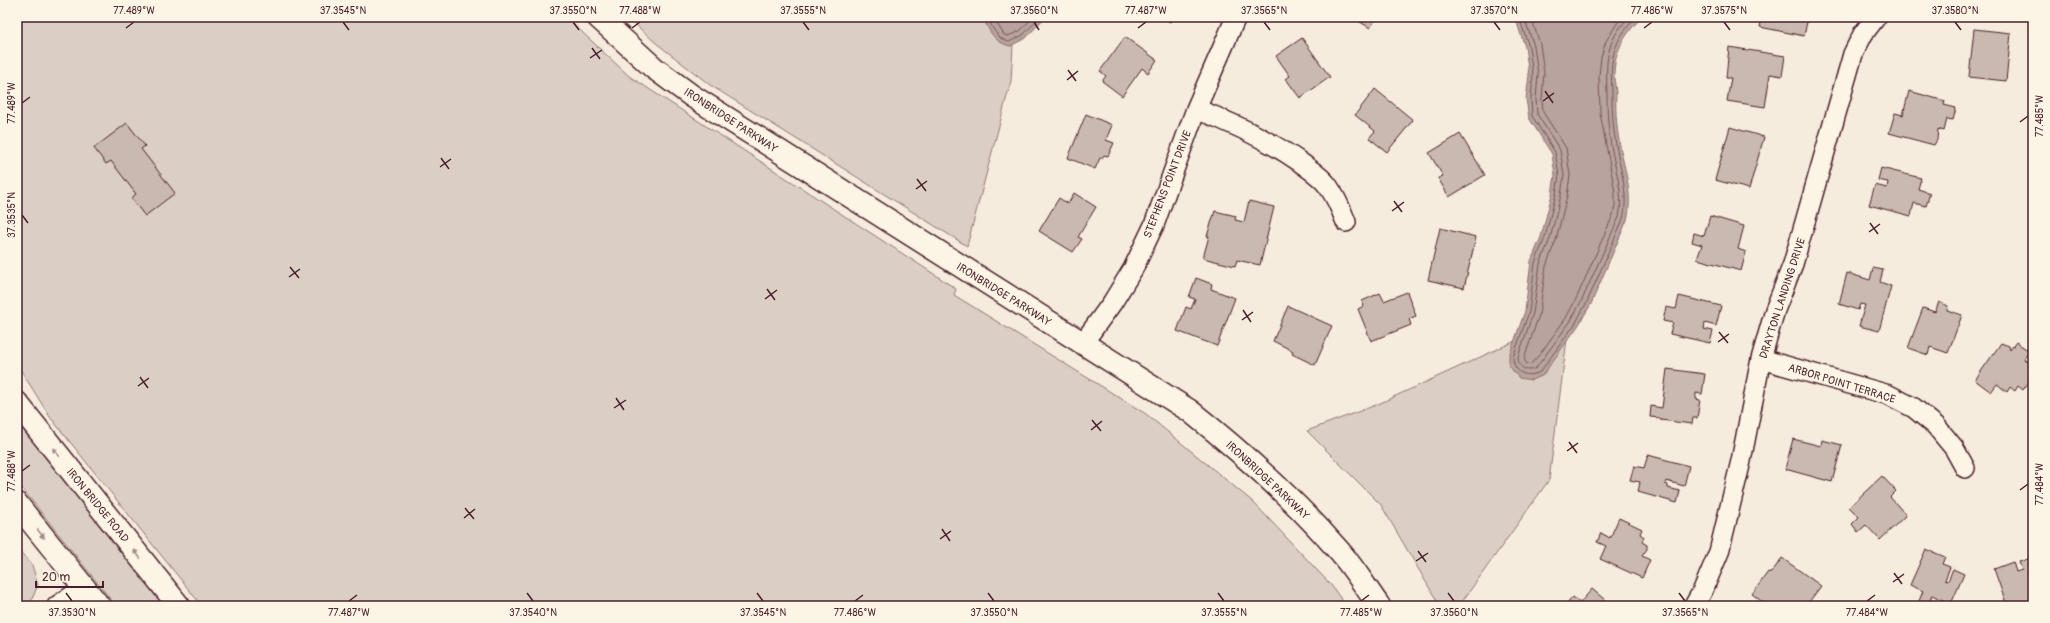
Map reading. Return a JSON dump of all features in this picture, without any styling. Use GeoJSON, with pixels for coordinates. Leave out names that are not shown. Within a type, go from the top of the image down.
{"type":"FeatureCollection","features":[{"type":"Feature","properties":{"kind":"street","name":"IRONBRIDGE PARKWAY"},"geometry":{"type":"LineString","coordinates":[[598,17],[654,68],[692,96],[1190,411],[1244,454],[1294,501],[1340,552],[1379,606]]}},
{"type":"Feature","properties":{"kind":"street","name":"STEPHENS POINT DRIVE"},"geometry":{"type":"LineString","coordinates":[[1083,343],[1112,303],[1132,269],[1154,225],[1196,109],[1236,17]]}},
{"type":"Feature","properties":{"kind":"street","name":"DRAYTON LANDING DRIVE"},"geometry":{"type":"LineString","coordinates":[[1694,606],[1703,590],[1719,552],[1741,461],[1761,359],[1775,310],[1794,264],[1853,54],[1863,34],[1876,17]]}},
{"type":"Feature","properties":{"kind":"street"},"geometry":{"type":"LineString","coordinates":[[1196,109],[1237,125],[1277,146],[1313,172],[1327,185],[1340,207],[1346,222]]}},
{"type":"Feature","properties":{"kind":"street","name":"ARBOR POINT TERRACE"},"geometry":{"type":"LineString","coordinates":[[1761,359],[1889,396],[1914,408],[1936,426],[1954,448],[1965,468]]}},
{"type":"Feature","properties":{"kind":"street","name":"IRON BRIDGE ROAD"},"geometry":{"type":"LineString","coordinates":[[17,403],[179,606]]}},
{"type":"Feature","properties":{"kind":"street"},"geometry":{"type":"LineString","coordinates":[[17,504],[98,606]]}},
{"type":"Feature","properties":{"kind":"street"},"geometry":{"type":"LineString","coordinates":[[58,606],[84,588]]}},
{"type":"Feature","properties":{"kind":"shaded area"},"geometry":{"type":"Polygon","coordinates":[[[17,17],[566,17],[629,76],[940,278],[956,289],[954,295],[1146,414],[1253,502],[1331,585],[1346,606],[202,606],[50,417],[17,364],[17,17]]]}},
{"type":"Feature","properties":{"kind":"shaded area"},"geometry":{"type":"Polygon","coordinates":[[[627,17],[984,17],[987,27],[1010,46],[1013,45],[1011,81],[967,246],[710,85],[656,43],[627,17]]]}},
{"type":"Feature","properties":{"kind":"shaded area"},"geometry":{"type":"Polygon","coordinates":[[[1567,339],[1549,480],[1459,606],[1440,606],[1381,505],[1307,431],[1376,405],[1515,341],[1509,356],[1542,376],[1567,339]]]}},
{"type":"Feature","properties":{"kind":"shaded area"},"geometry":{"type":"Polygon","coordinates":[[[17,420],[167,606],[116,606],[17,482],[17,420]]]}},
{"type":"Feature","properties":{"kind":"shaded area"},"geometry":{"type":"Polygon","coordinates":[[[17,548],[32,565],[38,585],[29,606],[17,606],[17,548]]]}},
{"type":"Feature","properties":{"kind":"water"},"geometry":{"type":"Polygon","coordinates":[[[984,17],[1045,17],[1026,38],[1010,46],[1000,42],[993,36],[984,17]]]}},
{"type":"Feature","properties":{"kind":"water"},"geometry":{"type":"Polygon","coordinates":[[[1515,17],[1642,17],[1630,30],[1618,51],[1614,78],[1617,130],[1629,194],[1629,211],[1627,220],[1591,304],[1578,326],[1542,376],[1531,380],[1519,378],[1509,366],[1509,356],[1525,311],[1531,261],[1541,237],[1552,194],[1555,175],[1552,154],[1529,118],[1526,99],[1529,75],[1525,47],[1515,17]]]}},
{"type":"Feature","properties":{"kind":"building"},"geometry":{"type":"Polygon","coordinates":[[[1162,17],[1174,17],[1170,22],[1162,17]]]}},
{"type":"Feature","properties":{"kind":"building"},"geometry":{"type":"Polygon","coordinates":[[[1352,17],[1377,17],[1370,28],[1352,17]]]}},
{"type":"Feature","properties":{"kind":"building"},"geometry":{"type":"Polygon","coordinates":[[[1762,17],[1808,17],[1804,36],[1760,27],[1762,17]]]}},
{"type":"Feature","properties":{"kind":"building"},"geometry":{"type":"Polygon","coordinates":[[[1974,29],[2011,33],[2006,81],[1969,77],[1974,29]]]}},
{"type":"Feature","properties":{"kind":"building"},"geometry":{"type":"Polygon","coordinates":[[[1125,37],[1157,60],[1148,73],[1142,68],[1122,96],[1102,81],[1106,76],[1100,71],[1125,37]]]}},
{"type":"Feature","properties":{"kind":"building"},"geometry":{"type":"Polygon","coordinates":[[[1302,38],[1330,77],[1300,98],[1286,79],[1290,76],[1276,56],[1302,38]]]}},
{"type":"Feature","properties":{"kind":"building"},"geometry":{"type":"Polygon","coordinates":[[[1729,47],[1785,56],[1782,76],[1770,74],[1765,107],[1727,101],[1731,78],[1726,78],[1729,47]]]}},
{"type":"Feature","properties":{"kind":"building"},"geometry":{"type":"Polygon","coordinates":[[[1375,89],[1413,120],[1387,152],[1369,138],[1375,131],[1355,115],[1375,89]]]}},
{"type":"Feature","properties":{"kind":"building"},"geometry":{"type":"Polygon","coordinates":[[[1909,91],[1945,101],[1944,105],[1956,108],[1953,120],[1947,119],[1944,131],[1938,129],[1937,140],[1934,145],[1889,133],[1895,113],[1903,115],[1909,91]]]}},
{"type":"Feature","properties":{"kind":"building"},"geometry":{"type":"Polygon","coordinates":[[[1086,114],[1112,125],[1106,140],[1114,143],[1108,156],[1104,155],[1100,158],[1095,169],[1068,158],[1086,114]]]}},
{"type":"Feature","properties":{"kind":"building"},"geometry":{"type":"Polygon","coordinates":[[[127,123],[145,146],[141,149],[175,193],[145,216],[131,198],[136,194],[111,161],[106,164],[94,148],[127,123]]]}},
{"type":"Feature","properties":{"kind":"building"},"geometry":{"type":"Polygon","coordinates":[[[1730,127],[1764,137],[1749,189],[1715,180],[1730,127]]]}},
{"type":"Feature","properties":{"kind":"building"},"geometry":{"type":"Polygon","coordinates":[[[1460,134],[1485,175],[1449,197],[1438,178],[1443,176],[1429,153],[1460,134]]]}},
{"type":"Feature","properties":{"kind":"building"},"geometry":{"type":"Polygon","coordinates":[[[1881,168],[1921,178],[1918,189],[1930,193],[1926,206],[1914,203],[1911,216],[1869,205],[1875,185],[1887,188],[1888,182],[1878,180],[1881,168]]]}},
{"type":"Feature","properties":{"kind":"building"},"geometry":{"type":"Polygon","coordinates":[[[1074,193],[1096,207],[1078,237],[1082,239],[1073,252],[1039,231],[1059,198],[1068,204],[1074,193]]]}},
{"type":"Feature","properties":{"kind":"building"},"geometry":{"type":"Polygon","coordinates":[[[1249,201],[1274,207],[1260,265],[1237,260],[1235,266],[1203,258],[1209,236],[1207,236],[1215,211],[1236,216],[1235,220],[1244,222],[1249,201]]]}},
{"type":"Feature","properties":{"kind":"building"},"geometry":{"type":"Polygon","coordinates":[[[1710,216],[1744,226],[1738,249],[1746,252],[1741,271],[1697,259],[1702,245],[1692,242],[1694,233],[1704,236],[1710,216]]]}},
{"type":"Feature","properties":{"kind":"building"},"geometry":{"type":"Polygon","coordinates":[[[1440,228],[1476,237],[1464,288],[1428,280],[1440,228]]]}},
{"type":"Feature","properties":{"kind":"building"},"geometry":{"type":"Polygon","coordinates":[[[1873,268],[1883,270],[1880,282],[1891,286],[1879,331],[1859,326],[1865,305],[1860,304],[1858,310],[1839,304],[1847,273],[1870,280],[1873,268]]]}},
{"type":"Feature","properties":{"kind":"building"},"geometry":{"type":"Polygon","coordinates":[[[1196,278],[1212,284],[1211,289],[1235,298],[1217,346],[1177,331],[1186,307],[1191,309],[1195,299],[1189,297],[1196,278]]]}},
{"type":"Feature","properties":{"kind":"building"},"geometry":{"type":"Polygon","coordinates":[[[1407,292],[1416,316],[1409,319],[1411,325],[1371,341],[1358,309],[1364,306],[1362,301],[1380,293],[1384,301],[1407,292]]]}},
{"type":"Feature","properties":{"kind":"building"},"geometry":{"type":"Polygon","coordinates":[[[1679,296],[1721,306],[1716,326],[1705,323],[1704,329],[1713,331],[1710,343],[1670,334],[1673,323],[1663,321],[1666,307],[1676,309],[1679,296]]]}},
{"type":"Feature","properties":{"kind":"building"},"geometry":{"type":"Polygon","coordinates":[[[1939,302],[1948,306],[1947,310],[1962,315],[1948,353],[1930,347],[1928,355],[1908,348],[1923,308],[1935,312],[1939,302]]]}},
{"type":"Feature","properties":{"kind":"building"},"geometry":{"type":"Polygon","coordinates":[[[1288,306],[1332,326],[1315,365],[1292,354],[1293,351],[1273,341],[1288,306]]]}},
{"type":"Feature","properties":{"kind":"building"},"geometry":{"type":"Polygon","coordinates":[[[2016,342],[2029,351],[2024,359],[2031,365],[2033,362],[2033,376],[2023,390],[2018,386],[2015,391],[2010,387],[2007,392],[1997,384],[1991,392],[1975,380],[2001,343],[2009,346],[2010,350],[2016,342]]]}},
{"type":"Feature","properties":{"kind":"building"},"geometry":{"type":"Polygon","coordinates":[[[1667,369],[1705,374],[1702,394],[1696,393],[1696,399],[1700,400],[1697,418],[1693,418],[1692,424],[1660,420],[1660,418],[1650,417],[1651,406],[1662,408],[1667,369]]]}},
{"type":"Feature","properties":{"kind":"building"},"geometry":{"type":"Polygon","coordinates":[[[1793,439],[1821,446],[1822,440],[1842,445],[1832,482],[1785,469],[1793,439]]]}},
{"type":"Feature","properties":{"kind":"building"},"geometry":{"type":"Polygon","coordinates":[[[1648,455],[1689,466],[1684,486],[1666,481],[1665,484],[1668,485],[1668,488],[1680,491],[1677,503],[1638,492],[1640,482],[1630,480],[1634,466],[1644,468],[1648,455]]]}},
{"type":"Feature","properties":{"kind":"building"},"geometry":{"type":"Polygon","coordinates":[[[1882,476],[1896,491],[1890,497],[1906,515],[1880,540],[1866,525],[1858,532],[1852,524],[1859,517],[1849,507],[1882,476]]]}},
{"type":"Feature","properties":{"kind":"building"},"geometry":{"type":"Polygon","coordinates":[[[1619,518],[1642,529],[1640,534],[1644,537],[1642,542],[1647,545],[1647,549],[1642,556],[1650,560],[1642,578],[1600,559],[1606,546],[1597,542],[1601,533],[1610,538],[1619,518]]]}},
{"type":"Feature","properties":{"kind":"building"},"geometry":{"type":"Polygon","coordinates":[[[1926,549],[1945,557],[1942,564],[1950,567],[1945,580],[1948,581],[1953,569],[1964,574],[1951,604],[1932,595],[1928,605],[1919,601],[1923,591],[1910,585],[1926,549]]]}},
{"type":"Feature","properties":{"kind":"building"},"geometry":{"type":"Polygon","coordinates":[[[1782,558],[1821,586],[1806,606],[1768,606],[1752,594],[1768,572],[1771,573],[1782,558]]]}},
{"type":"Feature","properties":{"kind":"building"},"geometry":{"type":"Polygon","coordinates":[[[2031,558],[2033,564],[2033,606],[2007,606],[1994,569],[2013,562],[2016,572],[2022,570],[2019,562],[2031,558]]]}},
{"type":"Feature","properties":{"kind":"building"},"geometry":{"type":"Polygon","coordinates":[[[1592,589],[1611,605],[1565,606],[1573,597],[1580,603],[1592,589]]]}}]}
